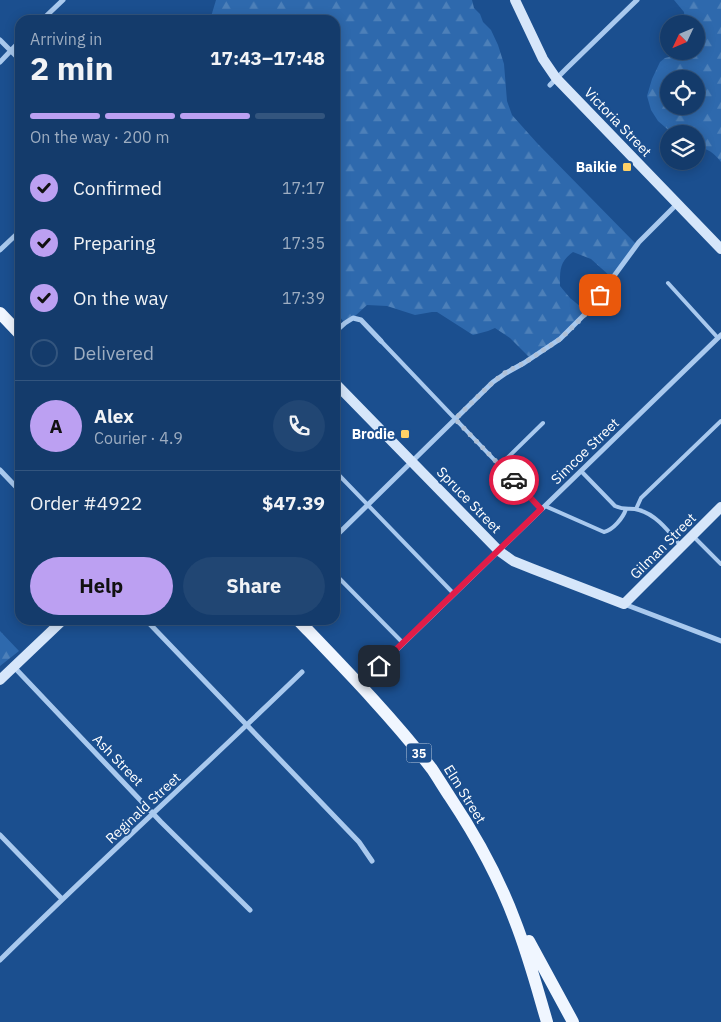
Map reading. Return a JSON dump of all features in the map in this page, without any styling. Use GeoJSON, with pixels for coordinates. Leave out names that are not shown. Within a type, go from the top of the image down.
{"type":"FeatureCollection","features":[{"type":"Feature","properties":{"kind":"main road"},"geometry":{"type":"LineString","coordinates":[[0,313],[15,329]]}},
{"type":"Feature","properties":{"kind":"main road","name":"Elm Street"},"geometry":{"type":"LineString","coordinates":[[303,625],[396,724],[433,770],[463,817],[487,858],[510,907],[532,967],[547,1022]]}},
{"type":"Feature","properties":{"kind":"main road"},"geometry":{"type":"LineString","coordinates":[[510,907],[573,1022]]}},
{"type":"Feature","properties":{"kind":"street"},"geometry":{"type":"LineString","coordinates":[[47,15],[63,0]]}},
{"type":"Feature","properties":{"kind":"street","name":"Victoria Street"},"geometry":{"type":"LineString","coordinates":[[516,0],[553,82],[721,250]]}},
{"type":"Feature","properties":{"kind":"street"},"geometry":{"type":"LineString","coordinates":[[553,82],[637,0]]}},
{"type":"Feature","properties":{"kind":"street"},"geometry":{"type":"LineString","coordinates":[[0,40],[15,55]]}},
{"type":"Feature","properties":{"kind":"street"},"geometry":{"type":"LineString","coordinates":[[0,62],[15,47]]}},
{"type":"Feature","properties":{"kind":"street"},"geometry":{"type":"LineString","coordinates":[[340,532],[493,382],[560,339],[589,310],[636,246],[677,204]]}},
{"type":"Feature","properties":{"kind":"street"},"geometry":{"type":"LineString","coordinates":[[0,250],[15,236]]}},
{"type":"Feature","properties":{"kind":"street"},"geometry":{"type":"LineString","coordinates":[[340,328],[353,318],[361,320],[381,341]]}},
{"type":"Feature","properties":{"kind":"street","name":"Simcoe Street"},"geometry":{"type":"LineString","coordinates":[[379,666],[720,336]]}},
{"type":"Feature","properties":{"kind":"street","name":"Spruce Street"},"geometry":{"type":"LineString","coordinates":[[340,388],[498,550],[513,561],[721,641]]}},
{"type":"Feature","properties":{"kind":"street"},"geometry":{"type":"LineString","coordinates":[[0,470],[15,486]]}},
{"type":"Feature","properties":{"kind":"street","name":"Gilman Street"},"geometry":{"type":"LineString","coordinates":[[624,604],[721,507]]}},
{"type":"Feature","properties":{"kind":"street"},"geometry":{"type":"LineString","coordinates":[[0,680],[58,625]]}},
{"type":"Feature","properties":{"kind":"street"},"geometry":{"type":"LineString","coordinates":[[151,625],[359,842],[372,861]]}},
{"type":"Feature","properties":{"kind":"street","name":"Ash Street"},"geometry":{"type":"LineString","coordinates":[[14,667],[154,814],[250,910]]}},
{"type":"Feature","properties":{"kind":"street","name":"Reginald Street"},"geometry":{"type":"LineString","coordinates":[[0,960],[302,672]]}},
{"type":"Feature","properties":{"kind":"street"},"geometry":{"type":"LineString","coordinates":[[0,835],[62,899]]}},
{"type":"Feature","properties":{"kind":"lane"},"geometry":{"type":"LineString","coordinates":[[0,240],[5,245]]}},
{"type":"Feature","properties":{"kind":"lane"},"geometry":{"type":"LineString","coordinates":[[668,283],[720,336]]}},
{"type":"Feature","properties":{"kind":"lane"},"geometry":{"type":"LineString","coordinates":[[381,341],[543,508],[604,532],[611,530],[623,517],[626,510]]}},
{"type":"Feature","properties":{"kind":"lane"},"geometry":{"type":"LineString","coordinates":[[636,509],[641,498],[721,421]]}},
{"type":"Feature","properties":{"kind":"lane"},"geometry":{"type":"LineString","coordinates":[[500,465],[543,423]]}},
{"type":"Feature","properties":{"kind":"lane"},"geometry":{"type":"LineString","coordinates":[[581,471],[615,506],[626,510],[636,509],[654,517],[681,546]]}},
{"type":"Feature","properties":{"kind":"lane"},"geometry":{"type":"LineString","coordinates":[[340,476],[454,594]]}},
{"type":"Feature","properties":{"kind":"lane"},"geometry":{"type":"LineString","coordinates":[[693,535],[721,564]]}},
{"type":"Feature","properties":{"kind":"lane"},"geometry":{"type":"LineString","coordinates":[[340,579],[402,644]]}},
{"type":"Feature","properties":{"kind":"green space"},"geometry":{"type":"Polygon","coordinates":[[[216,0],[472,0],[474,8],[491,30],[498,45],[504,64],[507,101],[512,115],[636,244],[611,277],[591,259],[573,252],[565,259],[561,267],[560,286],[570,298],[586,311],[560,338],[529,357],[510,338],[495,328],[473,335],[437,312],[415,315],[387,306],[367,305],[354,317],[343,321],[340,317],[340,15],[212,15],[216,0]]]}},
{"type":"Feature","properties":{"kind":"green space"},"geometry":{"type":"Polygon","coordinates":[[[674,0],[721,0],[721,162],[716,156],[705,150],[705,125],[663,125],[651,110],[647,96],[652,79],[662,60],[705,60],[705,15],[684,15],[674,0]]]}},
{"type":"Feature","properties":{"kind":"green space"},"geometry":{"type":"Polygon","coordinates":[[[0,631],[19,651],[0,666],[0,631]]]}},
{"type":"Feature","properties":{"kind":"way so far"},"geometry":{"type":"LineString","coordinates":[[514,480],[455,419],[506,372],[524,363],[560,339],[582,318],[600,295]]}},
{"type":"Feature","properties":{"kind":"place","name":"Baikie"},"geometry":{"type":"Point","coordinates":[627,167]}},
{"type":"Feature","properties":{"kind":"place","name":"Brodie"},"geometry":{"type":"Point","coordinates":[405,434]}},
{"type":"Feature","properties":{"kind":"route"},"geometry":{"type":"LineString","coordinates":[[379,666],[541,509],[514,480]]}}]}
